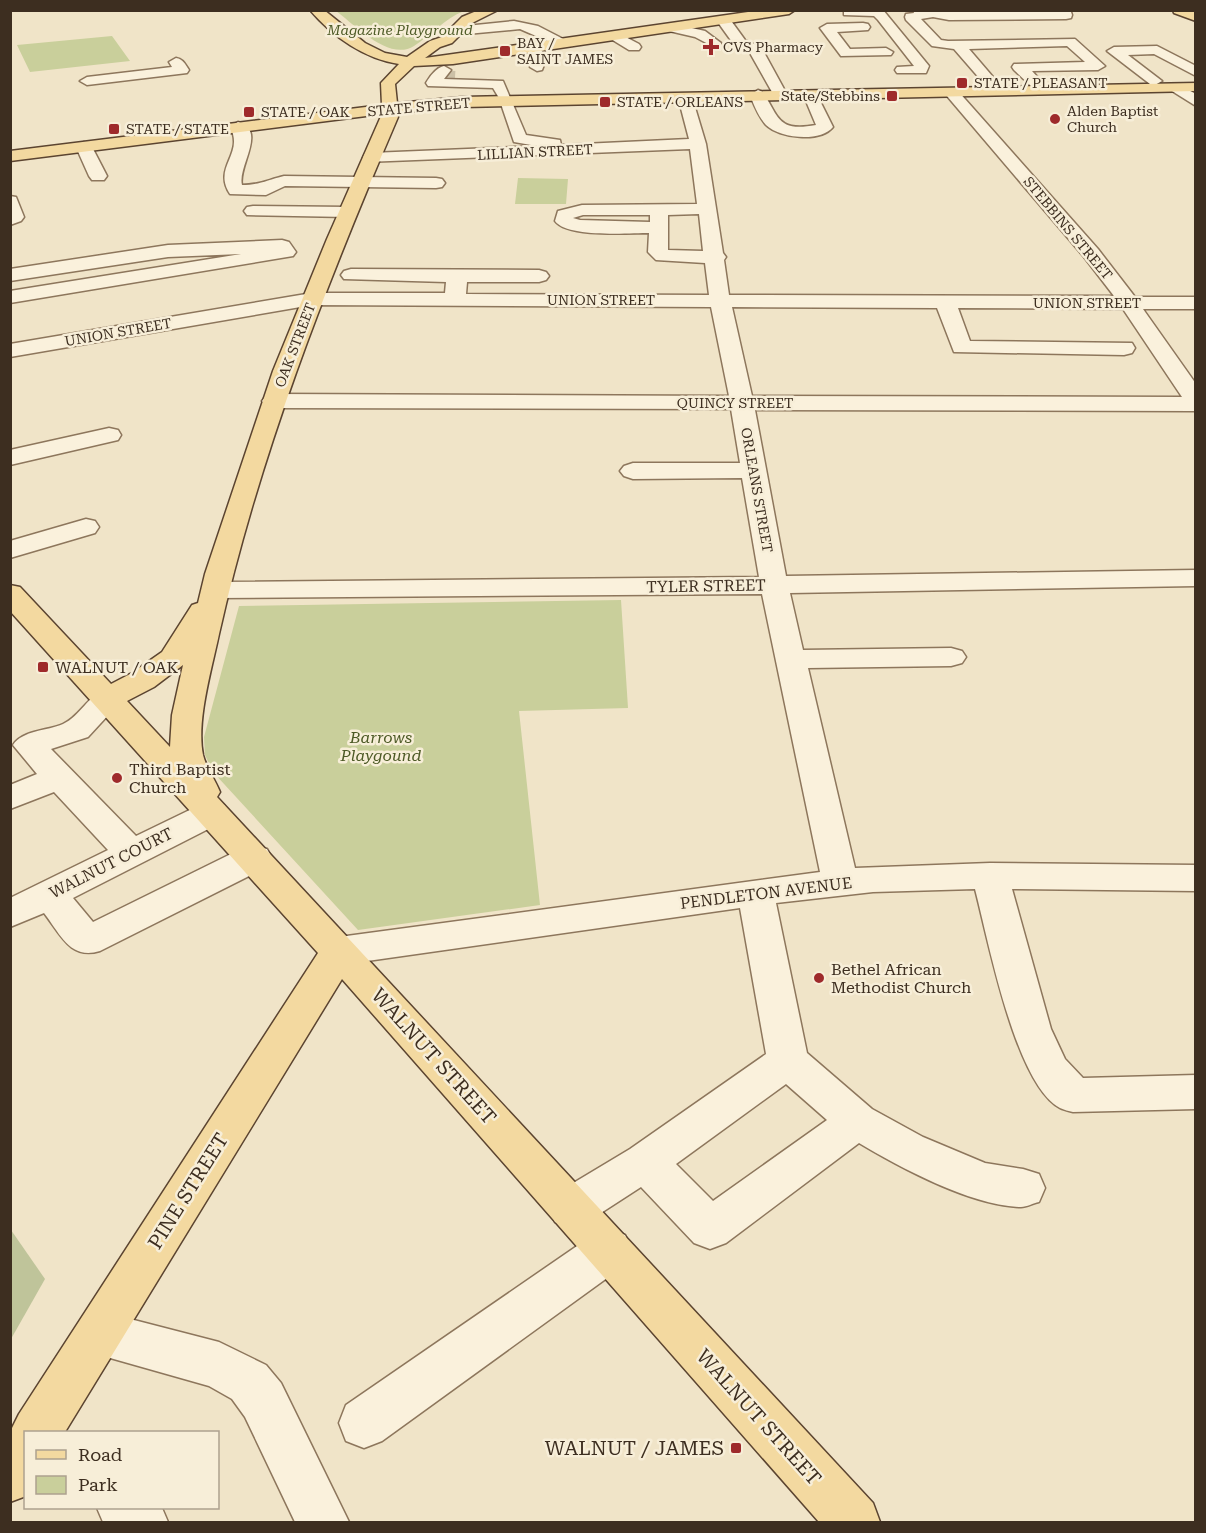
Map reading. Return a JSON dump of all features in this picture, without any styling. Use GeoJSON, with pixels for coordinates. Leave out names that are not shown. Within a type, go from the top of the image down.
{"type":"FeatureCollection","features":[{"type":"Feature","properties":{"kind":"main road"},"geometry":{"type":"LineString","coordinates":[[316,10],[363,49],[446,73],[450,38],[470,18],[492,10]]}},
{"type":"Feature","properties":{"kind":"main road"},"geometry":{"type":"LineString","coordinates":[[519,48],[789,10]]}},
{"type":"Feature","properties":{"kind":"main road"},"geometry":{"type":"LineString","coordinates":[[1179,10],[1196,17]]}},
{"type":"Feature","properties":{"kind":"main road","name":"OAK STREET"},"geometry":{"type":"LineString","coordinates":[[212,813],[187,756],[188,715],[216,590],[274,401],[312,299],[390,117],[391,103],[387,87],[391,78],[435,44],[450,38]]}},
{"type":"Feature","properties":{"kind":"main road","name":"STATE STREET"},"geometry":{"type":"LineString","coordinates":[[683,90],[758,95],[810,94],[936,89],[992,84],[1196,80]]}},
{"type":"Feature","properties":{"kind":"main road","name":"STATE STREET"},"geometry":{"type":"LineString","coordinates":[[10,156],[42,145],[312,105],[683,90],[1177,88]]}},
{"type":"Feature","properties":{"kind":"main road"},"geometry":{"type":"LineString","coordinates":[[391,103],[406,90]]}},
{"type":"Feature","properties":{"kind":"main road","name":"STATE STREET"},"geometry":{"type":"LineString","coordinates":[[10,143],[84,147],[238,127],[391,103]]}},
{"type":"Feature","properties":{"kind":"main road","name":"OAK STREET"},"geometry":{"type":"LineString","coordinates":[[107,699],[143,680],[173,658],[216,590]]}},
{"type":"Feature","properties":{"kind":"main road","name":"WALNUT STREET"},"geometry":{"type":"LineString","coordinates":[[10,593],[339,951],[854,1522]]}},
{"type":"Feature","properties":{"kind":"main road","name":"PINE STREET"},"geometry":{"type":"LineString","coordinates":[[39,1431],[339,951]]}},
{"type":"Feature","properties":{"kind":"street"},"geometry":{"type":"LineString","coordinates":[[849,11],[949,16],[1062,13]]}},
{"type":"Feature","properties":{"kind":"street"},"geometry":{"type":"LineString","coordinates":[[849,11],[902,70],[915,81],[936,89]]}},
{"type":"Feature","properties":{"kind":"street"},"geometry":{"type":"LineString","coordinates":[[879,13],[923,68],[902,70]]}},
{"type":"Feature","properties":{"kind":"street"},"geometry":{"type":"LineString","coordinates":[[920,14],[937,42],[958,45],[1070,42],[1098,66],[1019,67],[1036,83]]}},
{"type":"Feature","properties":{"kind":"street"},"geometry":{"type":"LineString","coordinates":[[723,21],[740,43],[756,50],[777,89]]}},
{"type":"Feature","properties":{"kind":"street"},"geometry":{"type":"LineString","coordinates":[[450,38],[475,31],[514,25],[559,41]]}},
{"type":"Feature","properties":{"kind":"street"},"geometry":{"type":"LineString","coordinates":[[863,27],[827,28],[846,53],[902,43]]}},
{"type":"Feature","properties":{"kind":"street"},"geometry":{"type":"LineString","coordinates":[[674,28],[700,34],[724,48]]}},
{"type":"Feature","properties":{"kind":"street"},"geometry":{"type":"LineString","coordinates":[[616,36],[634,47]]}},
{"type":"Feature","properties":{"kind":"street"},"geometry":{"type":"LineString","coordinates":[[450,38],[483,56]]}},
{"type":"Feature","properties":{"kind":"street"},"geometry":{"type":"LineString","coordinates":[[446,73],[483,56],[559,41]]}},
{"type":"Feature","properties":{"kind":"street"},"geometry":{"type":"LineString","coordinates":[[958,45],[992,84]]}},
{"type":"Feature","properties":{"kind":"street"},"geometry":{"type":"LineString","coordinates":[[519,48],[536,52],[537,67]]}},
{"type":"Feature","properties":{"kind":"street"},"geometry":{"type":"LineString","coordinates":[[1155,81],[1114,51],[1154,50],[1196,72]]}},
{"type":"Feature","properties":{"kind":"street"},"geometry":{"type":"LineString","coordinates":[[87,81],[182,70],[176,62]]}},
{"type":"Feature","properties":{"kind":"street"},"geometry":{"type":"LineString","coordinates":[[1086,66],[1103,82]]}},
{"type":"Feature","properties":{"kind":"street"},"geometry":{"type":"LineString","coordinates":[[980,71],[1022,70]]}},
{"type":"Feature","properties":{"kind":"street"},"geometry":{"type":"LineString","coordinates":[[446,73],[498,84],[519,139],[552,142],[558,151]]}},
{"type":"Feature","properties":{"kind":"street"},"geometry":{"type":"LineString","coordinates":[[1177,88],[1194,97]]}},
{"type":"Feature","properties":{"kind":"street","name":"STEBBINS STREET"},"geometry":{"type":"LineString","coordinates":[[936,89],[1091,253],[1129,303],[1196,402]]}},
{"type":"Feature","properties":{"kind":"street","name":"ORLEANS STREET"},"geometry":{"type":"LineString","coordinates":[[683,90],[698,144],[716,257],[720,301],[742,404],[774,585],[840,882]]}},
{"type":"Feature","properties":{"kind":"street"},"geometry":{"type":"LineString","coordinates":[[758,95],[765,116],[770,122],[778,128],[794,132],[820,130],[825,127],[810,94]]}},
{"type":"Feature","properties":{"kind":"street"},"geometry":{"type":"LineString","coordinates":[[238,127],[243,134],[244,146],[231,176],[231,184],[236,190],[266,190],[280,182],[436,183]]}},
{"type":"Feature","properties":{"kind":"street"},"geometry":{"type":"LineString","coordinates":[[374,152],[455,142]]}},
{"type":"Feature","properties":{"kind":"street","name":"LILLIAN STREET"},"geometry":{"type":"LineString","coordinates":[[374,152],[490,154],[698,144]]}},
{"type":"Feature","properties":{"kind":"street"},"geometry":{"type":"LineString","coordinates":[[84,147],[98,176]]}},
{"type":"Feature","properties":{"kind":"street"},"geometry":{"type":"LineString","coordinates":[[486,174],[490,154]]}},
{"type":"Feature","properties":{"kind":"street"},"geometry":{"type":"LineString","coordinates":[[10,201],[15,218],[10,220]]}},
{"type":"Feature","properties":{"kind":"street"},"geometry":{"type":"LineString","coordinates":[[708,209],[659,219],[658,252],[663,256],[716,257]]}},
{"type":"Feature","properties":{"kind":"street"},"geometry":{"type":"LineString","coordinates":[[253,211],[348,212]]}},
{"type":"Feature","properties":{"kind":"street"},"geometry":{"type":"LineString","coordinates":[[10,275],[32,261],[168,251],[282,246],[286,252],[55,316],[10,297]]}},
{"type":"Feature","properties":{"kind":"street"},"geometry":{"type":"LineString","coordinates":[[32,261],[55,316]]}},
{"type":"Feature","properties":{"kind":"street"},"geometry":{"type":"LineString","coordinates":[[351,275],[539,276]]}},
{"type":"Feature","properties":{"kind":"street"},"geometry":{"type":"LineString","coordinates":[[455,300],[458,276]]}},
{"type":"Feature","properties":{"kind":"street","name":"UNION STREET"},"geometry":{"type":"LineString","coordinates":[[10,351],[55,316],[312,299],[1196,303]]}},
{"type":"Feature","properties":{"kind":"street"},"geometry":{"type":"LineString","coordinates":[[945,302],[962,347],[1124,348]]}},
{"type":"Feature","properties":{"kind":"street","name":"QUINCY STREET"},"geometry":{"type":"LineString","coordinates":[[274,401],[742,404],[1196,402]]}},
{"type":"Feature","properties":{"kind":"street"},"geometry":{"type":"LineString","coordinates":[[10,458],[109,435]]}},
{"type":"Feature","properties":{"kind":"street"},"geometry":{"type":"LineString","coordinates":[[633,471],[754,470]]}},
{"type":"Feature","properties":{"kind":"street"},"geometry":{"type":"LineString","coordinates":[[10,550],[86,527]]}},
{"type":"Feature","properties":{"kind":"street","name":"TYLER STREET"},"geometry":{"type":"LineString","coordinates":[[216,590],[774,585],[1196,578]]}},
{"type":"Feature","properties":{"kind":"street"},"geometry":{"type":"LineString","coordinates":[[791,659],[951,657]]}},
{"type":"Feature","properties":{"kind":"street"},"geometry":{"type":"LineString","coordinates":[[107,699],[77,730],[29,746],[131,852]]}},
{"type":"Feature","properties":{"kind":"street"},"geometry":{"type":"LineString","coordinates":[[10,798],[59,777]]}},
{"type":"Feature","properties":{"kind":"street","name":"WALNUT COURT"},"geometry":{"type":"LineString","coordinates":[[10,914],[212,813]]}},
{"type":"Feature","properties":{"kind":"street"},"geometry":{"type":"LineString","coordinates":[[49,894],[87,941],[254,858]]}},
{"type":"Feature","properties":{"kind":"street"},"geometry":{"type":"LineString","coordinates":[[990,876],[1031,1029],[1049,1069],[1073,1095],[1196,1092]]}},
{"type":"Feature","properties":{"kind":"street","name":"PENDLETON AVENUE"},"geometry":{"type":"LineString","coordinates":[[339,951],[840,882],[990,876],[1196,878]]}},
{"type":"Feature","properties":{"kind":"street"},"geometry":{"type":"LineString","coordinates":[[756,893],[788,1061],[857,1121],[908,1150],[981,1181],[1023,1188]]}},
{"type":"Feature","properties":{"kind":"street"},"geometry":{"type":"LineString","coordinates":[[571,1208],[645,1162],[788,1061]]}},
{"type":"Feature","properties":{"kind":"street"},"geometry":{"type":"LineString","coordinates":[[645,1162],[710,1229],[857,1121]]}},
{"type":"Feature","properties":{"kind":"street"},"geometry":{"type":"LineString","coordinates":[[364,1423],[609,1250]]}},
{"type":"Feature","properties":{"kind":"street"},"geometry":{"type":"LineString","coordinates":[[99,1334],[219,1365],[249,1382],[264,1400],[323,1522]]}},
{"type":"Feature","properties":{"kind":"street"},"geometry":{"type":"LineString","coordinates":[[124,1509],[141,1522]]}},
{"type":"Feature","properties":{"kind":"green space","name":"Magazine Playground"},"geometry":{"type":"Polygon","coordinates":[[[336,11],[464,11],[450,18],[414,46],[404,50],[394,49],[372,39],[336,11]]]}},
{"type":"Feature","properties":{"kind":"green space"},"geometry":{"type":"Polygon","coordinates":[[[112,36],[130,61],[30,72],[17,45],[112,36]]]}},
{"type":"Feature","properties":{"kind":"green space"},"geometry":{"type":"Polygon","coordinates":[[[518,178],[568,179],[566,204],[515,204],[518,178]]]}},
{"type":"Feature","properties":{"kind":"green space","name":"Barrows Playgound"},"geometry":{"type":"Polygon","coordinates":[[[621,600],[628,708],[519,711],[540,905],[358,930],[213,772],[205,755],[204,737],[239,606],[621,600]]]}},
{"type":"Feature","properties":{"kind":"green space"},"geometry":{"type":"Polygon","coordinates":[[[11,1230],[45,1279],[11,1339],[11,1230]]]}},
{"type":"Feature","properties":{"kind":"tunnel"},"geometry":{"type":"LineString","coordinates":[[441,77],[457,78]]}},
{"type":"Feature","properties":{"kind":"place","name":"CVS Pharmacy"},"geometry":{"type":"Point","coordinates":[711,47]}},
{"type":"Feature","properties":{"kind":"place","name":"BAY / SAINT JAMES"},"geometry":{"type":"Point","coordinates":[505,51]}},
{"type":"Feature","properties":{"kind":"place","name":"STATE / PLEASANT"},"geometry":{"type":"Point","coordinates":[962,83]}},
{"type":"Feature","properties":{"kind":"place","name":"State/Stebbins"},"geometry":{"type":"Point","coordinates":[892,96]}},
{"type":"Feature","properties":{"kind":"place","name":"STATE / ORLEANS"},"geometry":{"type":"Point","coordinates":[605,102]}},
{"type":"Feature","properties":{"kind":"place","name":"STATE / OAK"},"geometry":{"type":"Point","coordinates":[249,112]}},
{"type":"Feature","properties":{"kind":"place","name":"Alden Baptist Church"},"geometry":{"type":"Point","coordinates":[1055,119]}},
{"type":"Feature","properties":{"kind":"place","name":"STATE / STATE"},"geometry":{"type":"Point","coordinates":[114,129]}},
{"type":"Feature","properties":{"kind":"place","name":"WALNUT / OAK"},"geometry":{"type":"Point","coordinates":[43,667]}},
{"type":"Feature","properties":{"kind":"place","name":"Third Baptist Church"},"geometry":{"type":"Point","coordinates":[117,778]}},
{"type":"Feature","properties":{"kind":"place","name":"Bethel African Methodist Church"},"geometry":{"type":"Point","coordinates":[819,978]}},
{"type":"Feature","properties":{"kind":"place","name":"WALNUT / JAMES"},"geometry":{"type":"Point","coordinates":[736,1448]}}]}
